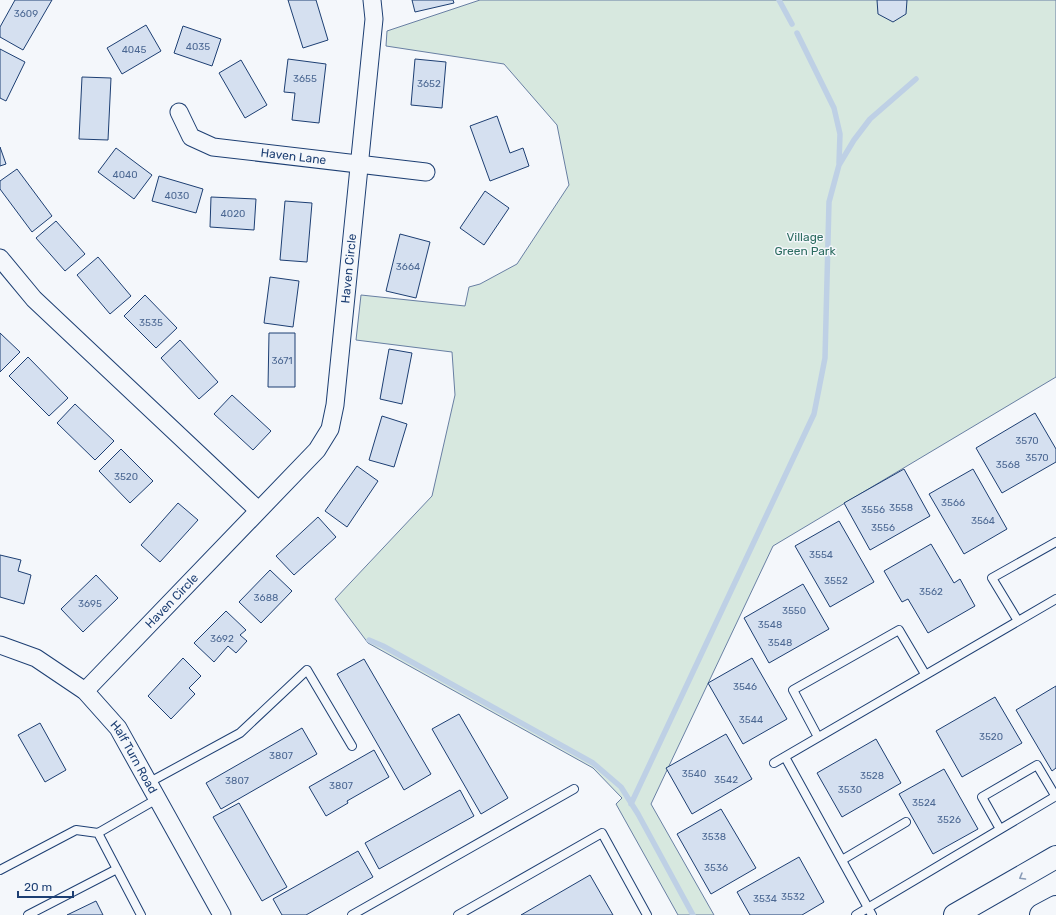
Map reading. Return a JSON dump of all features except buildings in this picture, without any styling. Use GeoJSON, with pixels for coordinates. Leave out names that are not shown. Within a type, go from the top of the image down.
{"type":"FeatureCollection","features":[{"type":"Feature","properties":{"kind":"highway"},"geometry":{"type":"LineString","coordinates":[[955,915],[1056,858]]}},
{"type":"Feature","properties":{"kind":"highway"},"geometry":{"type":"LineString","coordinates":[[1041,915],[1056,907]]}},
{"type":"Feature","properties":{"kind":"street","name":"Haven Circle"},"geometry":{"type":"LineString","coordinates":[[85,691],[317,450],[330,429],[336,405],[374,19],[372,0]]}},
{"type":"Feature","properties":{"kind":"street","name":"Haven Lane"},"geometry":{"type":"LineString","coordinates":[[179,112],[191,137],[213,147],[426,172]]}},
{"type":"Feature","properties":{"kind":"street"},"geometry":{"type":"LineString","coordinates":[[0,258],[34,299],[258,510]]}},
{"type":"Feature","properties":{"kind":"street","name":"Half Turn Road"},"geometry":{"type":"LineString","coordinates":[[0,645],[36,658],[85,691],[118,728],[222,915]]}},
{"type":"Feature","properties":{"kind":"lane"},"geometry":{"type":"LineString","coordinates":[[1018,621],[992,578],[1056,542]]}},
{"type":"Feature","properties":{"kind":"lane"},"geometry":{"type":"LineString","coordinates":[[774,763],[1056,598]]}},
{"type":"Feature","properties":{"kind":"lane"},"geometry":{"type":"LineString","coordinates":[[818,737],[793,690],[899,630],[925,674]]}},
{"type":"Feature","properties":{"kind":"lane"},"geometry":{"type":"LineString","coordinates":[[148,783],[240,733],[307,670],[352,746]]}},
{"type":"Feature","properties":{"kind":"lane"},"geometry":{"type":"LineString","coordinates":[[785,757],[870,912]]}},
{"type":"Feature","properties":{"kind":"lane"},"geometry":{"type":"LineString","coordinates":[[856,915],[870,912],[1056,796],[1037,765],[982,797],[1000,830]]}},
{"type":"Feature","properties":{"kind":"lane"},"geometry":{"type":"LineString","coordinates":[[352,915],[574,789]]}},
{"type":"Feature","properties":{"kind":"lane"},"geometry":{"type":"LineString","coordinates":[[0,870],[76,830],[98,833],[157,799]]}},
{"type":"Feature","properties":{"kind":"lane"},"geometry":{"type":"LineString","coordinates":[[842,860],[906,822]]}},
{"type":"Feature","properties":{"kind":"lane"},"geometry":{"type":"LineString","coordinates":[[98,833],[141,915]]}},
{"type":"Feature","properties":{"kind":"lane"},"geometry":{"type":"LineString","coordinates":[[458,915],[602,833],[647,915]]}},
{"type":"Feature","properties":{"kind":"lane"},"geometry":{"type":"LineString","coordinates":[[28,915],[117,869]]}},
{"type":"Feature","properties":{"kind":"green space","name":"Village Green Park"},"geometry":{"type":"Polygon","coordinates":[[[480,0],[1056,0],[1056,377],[773,546],[651,804],[714,915],[678,915],[616,804],[622,798],[593,768],[368,643],[335,599],[432,496],[455,395],[452,352],[356,340],[361,295],[465,306],[469,287],[480,284],[517,264],[569,185],[557,125],[504,64],[386,46],[387,31],[480,0]]]}},
{"type":"Feature","properties":{"kind":"waterway"},"geometry":{"type":"LineString","coordinates":[[779,0],[792,24]]}},
{"type":"Feature","properties":{"kind":"waterway"},"geometry":{"type":"LineString","coordinates":[[797,33],[834,108],[840,134],[839,163]]}},
{"type":"Feature","properties":{"kind":"waterway"},"geometry":{"type":"LineString","coordinates":[[631,804],[814,414],[825,358],[829,202],[839,165],[854,140],[870,119],[916,79]]}},
{"type":"Feature","properties":{"kind":"waterway"},"geometry":{"type":"LineString","coordinates":[[369,640],[383,646],[593,763],[621,787],[638,814],[693,915]]}}]}
